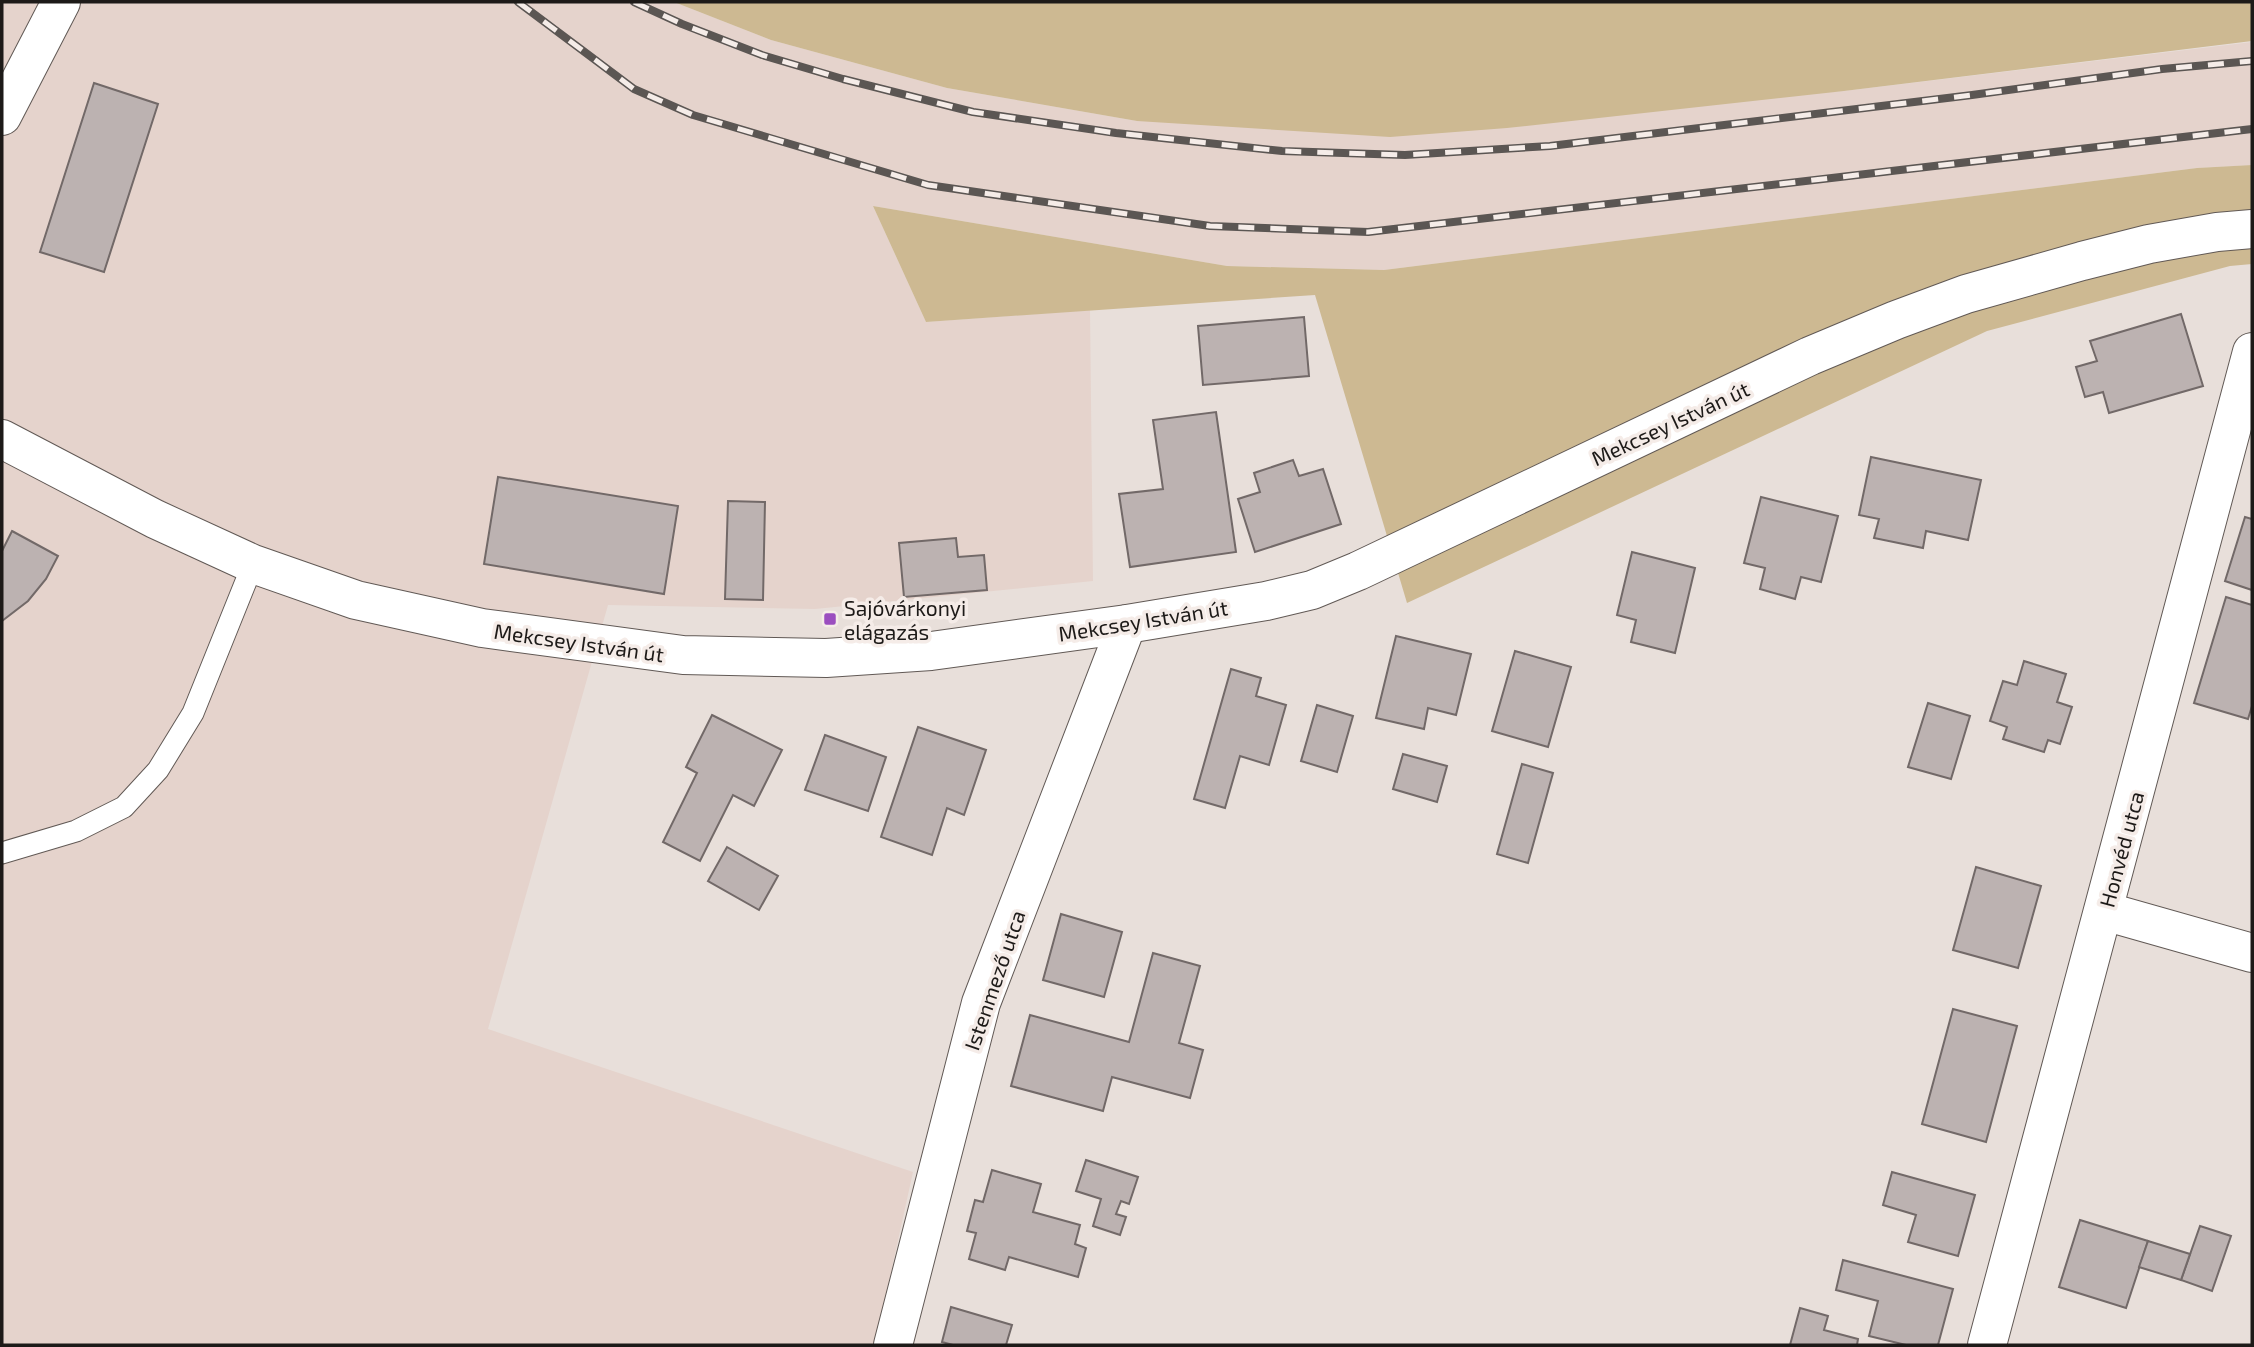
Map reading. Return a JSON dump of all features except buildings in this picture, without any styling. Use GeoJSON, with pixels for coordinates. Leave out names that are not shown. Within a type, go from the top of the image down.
{"type":"FeatureCollection","features":[{"type":"Feature","properties":{"kind":"street"},"geometry":{"type":"LineString","coordinates":[[2,116],[61,2]]}},
{"type":"Feature","properties":{"kind":"street","name":"Mekcsey István út"},"geometry":{"type":"LineString","coordinates":[[2,439],[155,519],[253,565],[356,600],[482,628],[683,656],[826,658],[931,651],[1127,624],[1266,601],[1312,590],[1358,571],[1810,356],[1896,320],[1966,294],[2149,244],[2252,229]]}},
{"type":"Feature","properties":{"kind":"street","name":"Honvéd utca"},"geometry":{"type":"LineString","coordinates":[[1987,1345],[2252,352]]}},
{"type":"Feature","properties":{"kind":"street","name":"Istenmező utca"},"geometry":{"type":"LineString","coordinates":[[893,1345],[981,1003],[1127,624]]}},
{"type":"Feature","properties":{"kind":"street"},"geometry":{"type":"LineString","coordinates":[[2104,911],[2252,953]]}},
{"type":"Feature","properties":{"kind":"lane"},"geometry":{"type":"LineString","coordinates":[[2,853],[76,831],[124,807],[158,770],[193,713],[253,565]]}},
{"type":"Feature","properties":{"kind":"shaded area"},"geometry":{"type":"Polygon","coordinates":[[[2,2],[674,2],[771,40],[947,88],[1137,121],[1844,91],[2252,42],[2252,165],[2197,168],[1384,270],[1227,266],[873,206],[926,322],[1090,310],[1093,581],[815,609],[608,605],[488,1029],[913,1172],[875,1345],[2,1345],[2,2]]]}},
{"type":"Feature","properties":{"kind":"shaded area"},"geometry":{"type":"Polygon","coordinates":[[[674,2],[2252,2],[2252,41],[1844,91],[1507,128],[1390,137],[1137,121],[947,88],[771,40],[674,2]]]}},
{"type":"Feature","properties":{"kind":"shaded area"},"geometry":{"type":"Polygon","coordinates":[[[2252,165],[2252,264],[2230,266],[1987,331],[1407,603],[1315,295],[926,322],[873,206],[1227,266],[1384,270],[2197,168],[2252,165]]]}},
{"type":"Feature","properties":{"kind":"railway"},"geometry":{"type":"LineString","coordinates":[[518,2],[634,89],[693,115],[928,185],[1210,226],[1368,232],[2252,129]]}},
{"type":"Feature","properties":{"kind":"railway"},"geometry":{"type":"LineString","coordinates":[[634,2],[762,55],[973,112],[1116,133],[1282,151],[1405,155],[1550,146],[2162,69],[2252,61]]}},
{"type":"Feature","properties":{"kind":"place","name":"Sajóvárkonyi elágazás"},"geometry":{"type":"Point","coordinates":[830,619]}}]}
